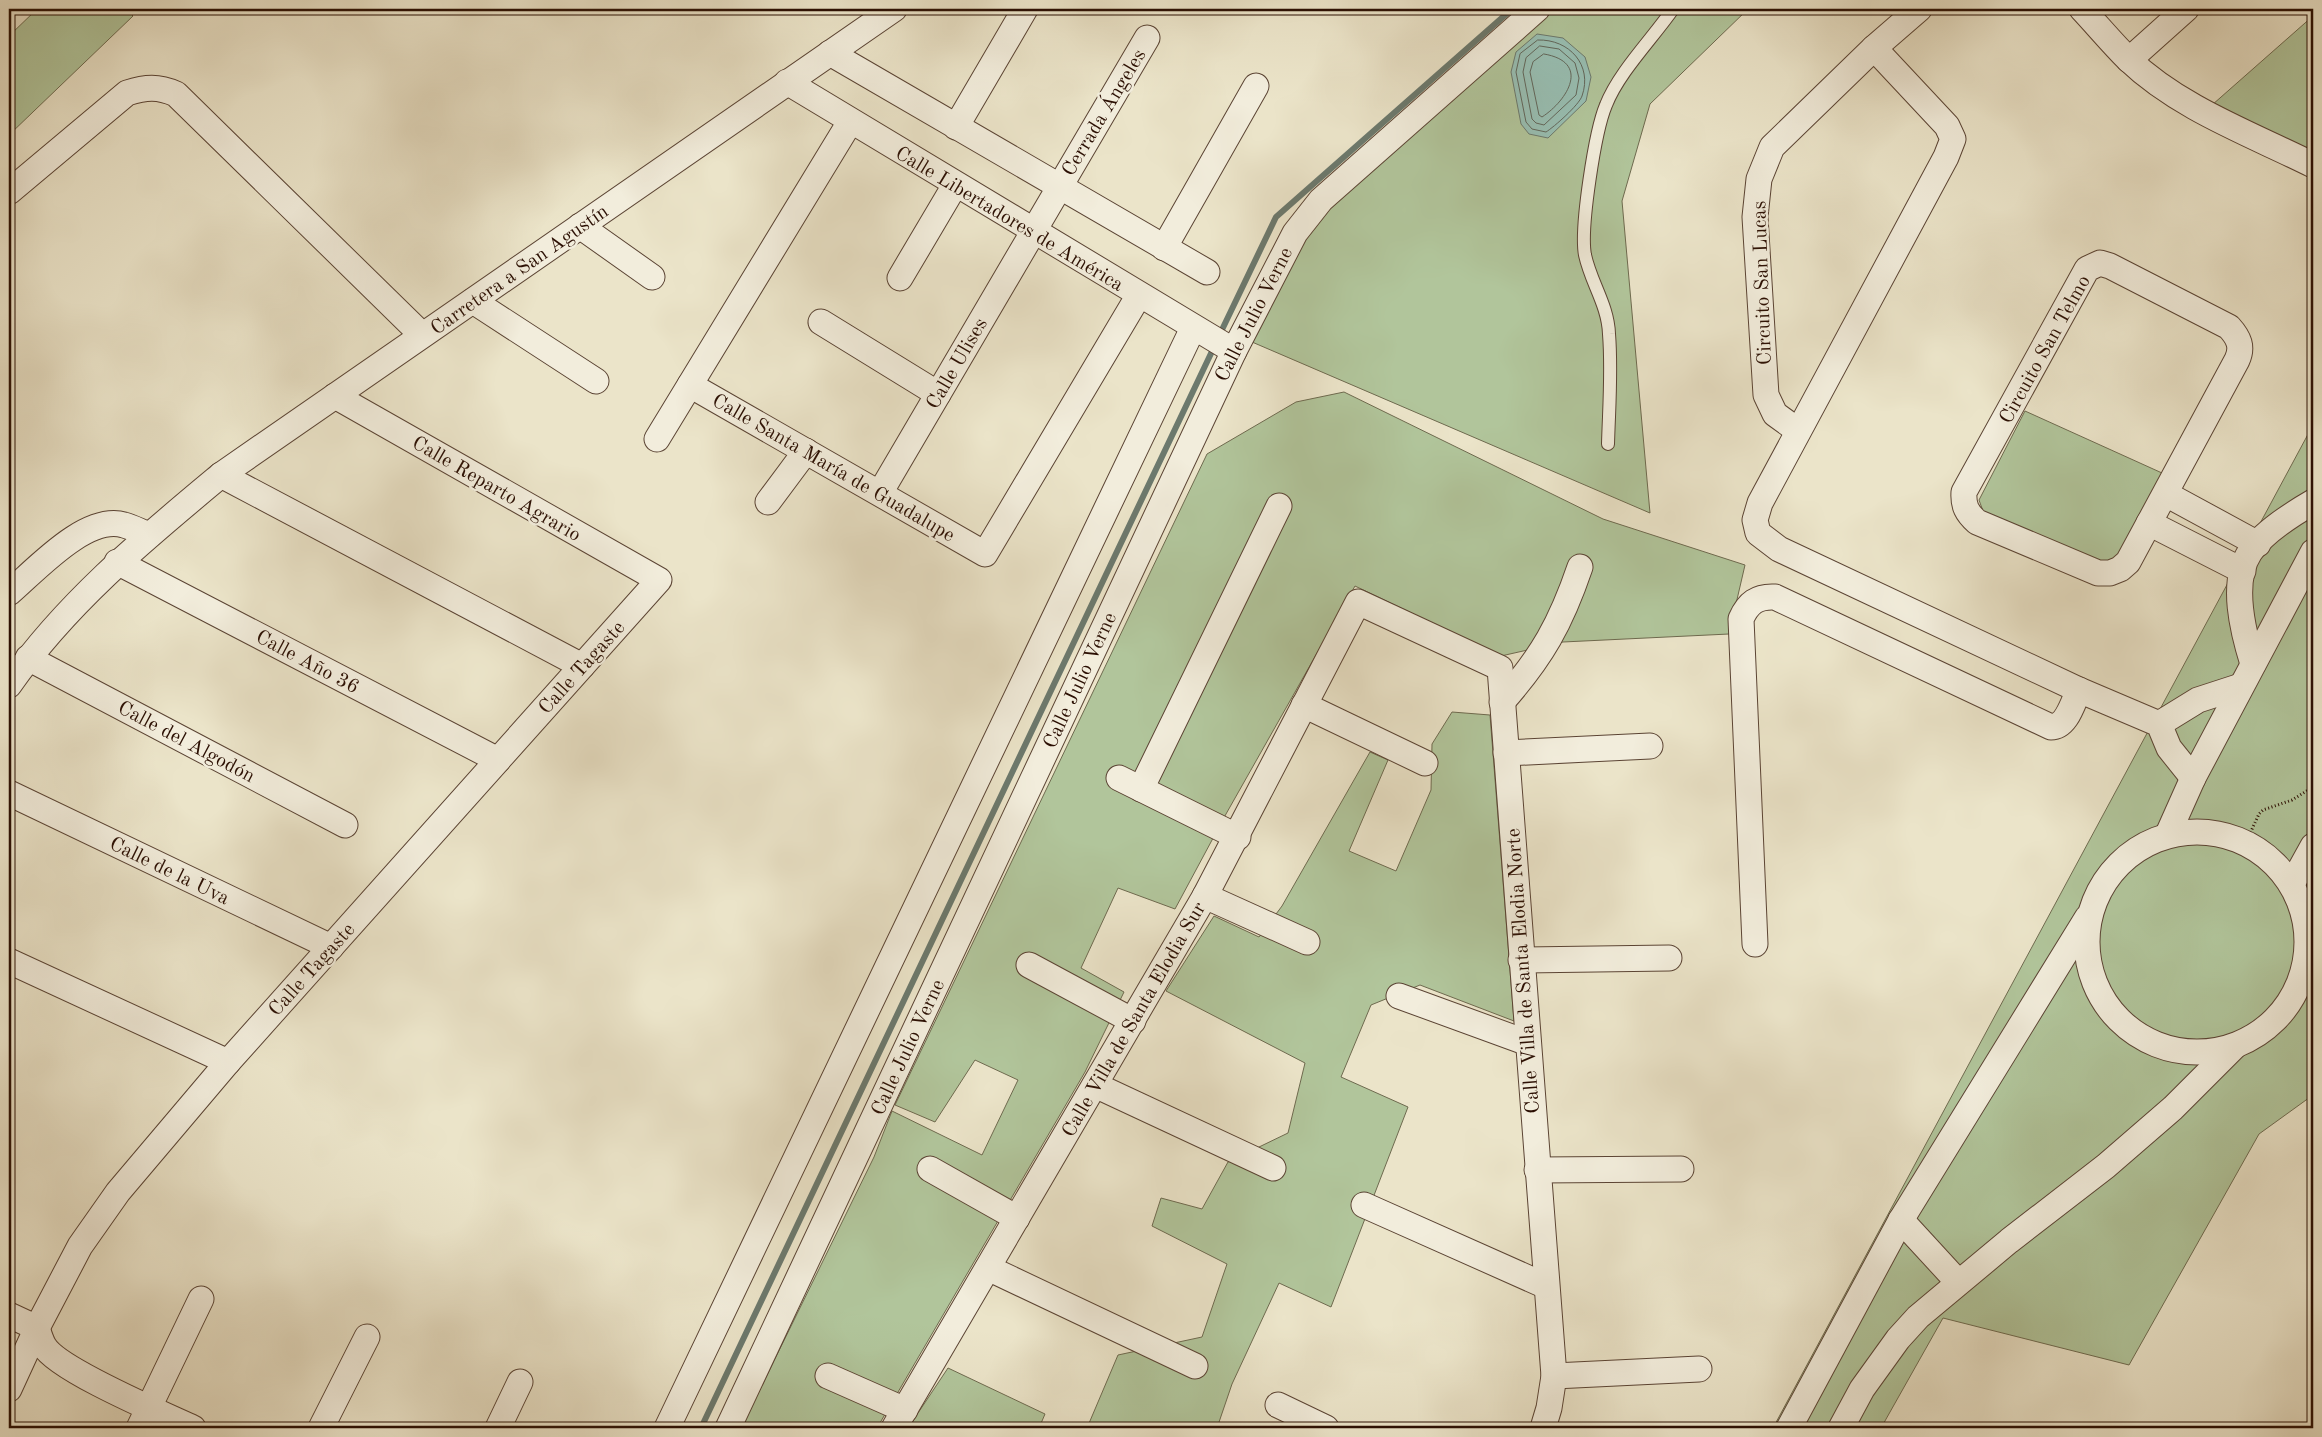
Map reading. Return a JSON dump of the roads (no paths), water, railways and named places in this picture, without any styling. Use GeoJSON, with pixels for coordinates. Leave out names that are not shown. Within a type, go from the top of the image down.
{"type":"FeatureCollection","features":[{"type":"Feature","properties":{"kind":"street","name":"Carretera a San Agustín"},"geometry":{"type":"LineString","coordinates":[[9,685],[28,658],[68,610],[118,562],[221,475],[894,9]]}},
{"type":"Feature","properties":{"kind":"street"},"geometry":{"type":"LineString","coordinates":[[956,127],[1025,9]]}},
{"type":"Feature","properties":{"kind":"street","name":"Calle Julio Verne"},"geometry":{"type":"LineString","coordinates":[[728,1428],[1214,340],[1321,200],[1537,9]]}},
{"type":"Feature","properties":{"kind":"street","name":"Circuito San Lucas"},"geometry":{"type":"LineString","coordinates":[[1798,430],[1775,414],[1766,395],[1755,217],[1758,179],[1772,147],[1874,48],[1919,9]]}},
{"type":"Feature","properties":{"kind":"street"},"geometry":{"type":"LineString","coordinates":[[2082,9],[2129,60],[2170,91],[2203,111],[2313,165]]}},
{"type":"Feature","properties":{"kind":"street"},"geometry":{"type":"LineString","coordinates":[[2129,60],[2186,9]]}},
{"type":"Feature","properties":{"kind":"street","name":"Cerrada Ángeles"},"geometry":{"type":"LineString","coordinates":[[1033,232],[1147,38]]}},
{"type":"Feature","properties":{"kind":"street"},"geometry":{"type":"LineString","coordinates":[[1874,48],[1947,126],[1953,139],[1946,157],[1760,503],[1756,520],[1758,533],[1767,542],[2079,690],[2159,724],[2172,753],[2193,778]]}},
{"type":"Feature","properties":{"kind":"street"},"geometry":{"type":"LineString","coordinates":[[830,53],[1207,272]]}},
{"type":"Feature","properties":{"kind":"street","name":"Calle Libertadores de América"},"geometry":{"type":"LineString","coordinates":[[788,82],[850,122],[1214,340]]}},
{"type":"Feature","properties":{"kind":"street"},"geometry":{"type":"LineString","coordinates":[[1164,248],[1256,86]]}},
{"type":"Feature","properties":{"kind":"street"},"geometry":{"type":"LineString","coordinates":[[9,192],[127,93],[144,87],[163,88],[176,94],[422,335]]}},
{"type":"Feature","properties":{"kind":"street","name":"Calle Santa María de Guadalupe"},"geometry":{"type":"LineString","coordinates":[[850,122],[690,385],[985,554],[1139,295]]}},
{"type":"Feature","properties":{"kind":"street"},"geometry":{"type":"LineString","coordinates":[[900,278],[955,185]]}},
{"type":"Feature","properties":{"kind":"street"},"geometry":{"type":"LineString","coordinates":[[580,226],[652,277]]}},
{"type":"Feature","properties":{"kind":"street","name":"Calle Ulises"},"geometry":{"type":"LineString","coordinates":[[880,494],[1033,232]]}},
{"type":"Feature","properties":{"kind":"street","name":"Circuito San Telmo"},"geometry":{"type":"LineString","coordinates":[[2100,263],[2110,266],[2229,327],[2237,336],[2240,344],[2237,360],[2149,523],[2128,562],[2120,569],[2110,573],[2098,573],[1977,522],[1968,514],[1964,504],[1964,492],[2086,269],[2100,263]]}},
{"type":"Feature","properties":{"kind":"street"},"geometry":{"type":"LineString","coordinates":[[473,300],[596,381]]}},
{"type":"Feature","properties":{"kind":"street"},"geometry":{"type":"LineString","coordinates":[[821,322],[938,394]]}},
{"type":"Feature","properties":{"kind":"street"},"geometry":{"type":"LineString","coordinates":[[667,1428],[1214,340]]}},
{"type":"Feature","properties":{"kind":"street"},"geometry":{"type":"LineString","coordinates":[[657,439],[690,385]]}},
{"type":"Feature","properties":{"kind":"street","name":"Calle Reparto Agrario"},"geometry":{"type":"LineString","coordinates":[[335,396],[659,580]]}},
{"type":"Feature","properties":{"kind":"street"},"geometry":{"type":"LineString","coordinates":[[768,502],[806,451]]}},
{"type":"Feature","properties":{"kind":"street"},"geometry":{"type":"LineString","coordinates":[[221,475],[582,666]]}},
{"type":"Feature","properties":{"kind":"street"},"geometry":{"type":"LineString","coordinates":[[2166,494],[2258,544]]}},
{"type":"Feature","properties":{"kind":"street"},"geometry":{"type":"LineString","coordinates":[[2252,664],[2241,619],[2240,595],[2243,571],[2251,551],[2258,544],[2280,524],[2313,502]]}},
{"type":"Feature","properties":{"kind":"street"},"geometry":{"type":"LineString","coordinates":[[1141,789],[1279,506]]}},
{"type":"Feature","properties":{"kind":"street"},"geometry":{"type":"LineString","coordinates":[[2149,523],[2243,571]]}},
{"type":"Feature","properties":{"kind":"street"},"geometry":{"type":"LineString","coordinates":[[9,593],[84,530],[104,524],[123,524],[149,535]]}},
{"type":"Feature","properties":{"kind":"street"},"geometry":{"type":"LineString","coordinates":[[2168,834],[2193,778],[2313,552]]}},
{"type":"Feature","properties":{"kind":"street","name":"Calle Año 36"},"geometry":{"type":"LineString","coordinates":[[118,562],[498,760]]}},
{"type":"Feature","properties":{"kind":"street"},"geometry":{"type":"LineString","coordinates":[[1502,702],[1528,673],[1550,640],[1568,604],[1580,567]]}},
{"type":"Feature","properties":{"kind":"street","name":"Calle Tagaste"},"geometry":{"type":"LineString","coordinates":[[9,1389],[37,1328],[80,1246],[118,1192],[228,1062],[659,580]]}},
{"type":"Feature","properties":{"kind":"street"},"geometry":{"type":"LineString","coordinates":[[1755,944],[1741,619],[1746,608],[1756,598],[1775,597],[2051,727],[2057,727],[2063,723],[2079,690]]}},
{"type":"Feature","properties":{"kind":"street","name":"Calle Villa de Santa Elodia Norte"},"geometry":{"type":"LineString","coordinates":[[1358,602],[1500,668],[1554,1376],[1550,1408],[1543,1428]]}},
{"type":"Feature","properties":{"kind":"street","name":"Calle Villa de Santa Elodia Sur"},"geometry":{"type":"LineString","coordinates":[[900,1419],[1206,896],[1358,602]]}},
{"type":"Feature","properties":{"kind":"street","name":"Calle del Algodón"},"geometry":{"type":"LineString","coordinates":[[28,658],[345,825]]}},
{"type":"Feature","properties":{"kind":"street"},"geometry":{"type":"LineString","coordinates":[[2159,724],[2198,700],[2241,686]]}},
{"type":"Feature","properties":{"kind":"street"},"geometry":{"type":"LineString","coordinates":[[1304,705],[1425,763]]}},
{"type":"Feature","properties":{"kind":"street"},"geometry":{"type":"LineString","coordinates":[[1506,753],[1650,746]]}},
{"type":"Feature","properties":{"kind":"street"},"geometry":{"type":"LineString","coordinates":[[1119,778],[1238,837]]}},
{"type":"Feature","properties":{"kind":"street","name":"Calle de la Uva"},"geometry":{"type":"LineString","coordinates":[[9,793],[331,947]]}},
{"type":"Feature","properties":{"kind":"street"},"geometry":{"type":"LineString","coordinates":[[1789,1428],[1900,1220],[2091,912],[2105,880],[2129,854],[2168,834],[2199,829],[2229,834],[2246,842],[2269,857],[2292,884],[2302,904],[2307,928],[2308,946],[2304,973],[2289,1004],[2265,1030],[2235,1046],[2201,1053],[2166,1049],[2135,1034],[2110,1010],[2093,980],[2087,946],[2091,912]]}},
{"type":"Feature","properties":{"kind":"street"},"geometry":{"type":"LineString","coordinates":[[2292,884],[2313,846]]}},
{"type":"Feature","properties":{"kind":"street"},"geometry":{"type":"LineString","coordinates":[[1206,896],[1307,942]]}},
{"type":"Feature","properties":{"kind":"street"},"geometry":{"type":"LineString","coordinates":[[1521,960],[1669,958]]}},
{"type":"Feature","properties":{"kind":"street"},"geometry":{"type":"LineString","coordinates":[[9,961],[228,1062]]}},
{"type":"Feature","properties":{"kind":"street"},"geometry":{"type":"LineString","coordinates":[[1029,965],[1133,1020]]}},
{"type":"Feature","properties":{"kind":"street"},"geometry":{"type":"LineString","coordinates":[[1399,996],[1528,1043]]}},
{"type":"Feature","properties":{"kind":"street"},"geometry":{"type":"LineString","coordinates":[[1841,1428],[1862,1388],[1898,1339],[1918,1317],[1958,1282],[2106,1166],[2173,1108],[2235,1046]]}},
{"type":"Feature","properties":{"kind":"street"},"geometry":{"type":"LineString","coordinates":[[1095,1084],[1273,1168]]}},
{"type":"Feature","properties":{"kind":"street"},"geometry":{"type":"LineString","coordinates":[[930,1169],[1017,1218]]}},
{"type":"Feature","properties":{"kind":"street"},"geometry":{"type":"LineString","coordinates":[[1537,1170],[1681,1169]]}},
{"type":"Feature","properties":{"kind":"street"},"geometry":{"type":"LineString","coordinates":[[1364,1205],[1546,1286]]}},
{"type":"Feature","properties":{"kind":"street"},"geometry":{"type":"LineString","coordinates":[[1900,1220],[1958,1282]]}},
{"type":"Feature","properties":{"kind":"street"},"geometry":{"type":"LineString","coordinates":[[988,1268],[1195,1366]]}},
{"type":"Feature","properties":{"kind":"street"},"geometry":{"type":"LineString","coordinates":[[145,1418],[201,1299]]}},
{"type":"Feature","properties":{"kind":"street"},"geometry":{"type":"LineString","coordinates":[[9,1315],[37,1328],[44,1346],[53,1356],[145,1418],[193,1428]]}},
{"type":"Feature","properties":{"kind":"street"},"geometry":{"type":"LineString","coordinates":[[321,1428],[367,1337]]}},
{"type":"Feature","properties":{"kind":"street"},"geometry":{"type":"LineString","coordinates":[[1554,1376],[1699,1369]]}},
{"type":"Feature","properties":{"kind":"street"},"geometry":{"type":"LineString","coordinates":[[828,1376],[900,1419]]}},
{"type":"Feature","properties":{"kind":"street"},"geometry":{"type":"LineString","coordinates":[[498,1428],[520,1382]]}},
{"type":"Feature","properties":{"kind":"street"},"geometry":{"type":"LineString","coordinates":[[1278,1405],[1326,1428]]}},
{"type":"Feature","properties":{"kind":"lane"},"geometry":{"type":"LineString","coordinates":[[1608,444],[1609,334],[1606,309],[1586,256],[1583,233],[1596,147],[1606,105],[1618,83],[1673,9]]}},
{"type":"Feature","properties":{"kind":"water"},"geometry":{"type":"Polygon","coordinates":[[[1537,34],[1563,38],[1585,57],[1591,77],[1586,101],[1548,138],[1529,134],[1521,124],[1511,72],[1516,52],[1537,34]]]}},
{"type":"Feature","properties":{"kind":"waterway"},"geometry":{"type":"LineString","coordinates":[[1219,336],[1276,217],[1512,9]]}},
{"type":"Feature","properties":{"kind":"waterway"},"geometry":{"type":"LineString","coordinates":[[701,1428],[1215,345]]}}]}
